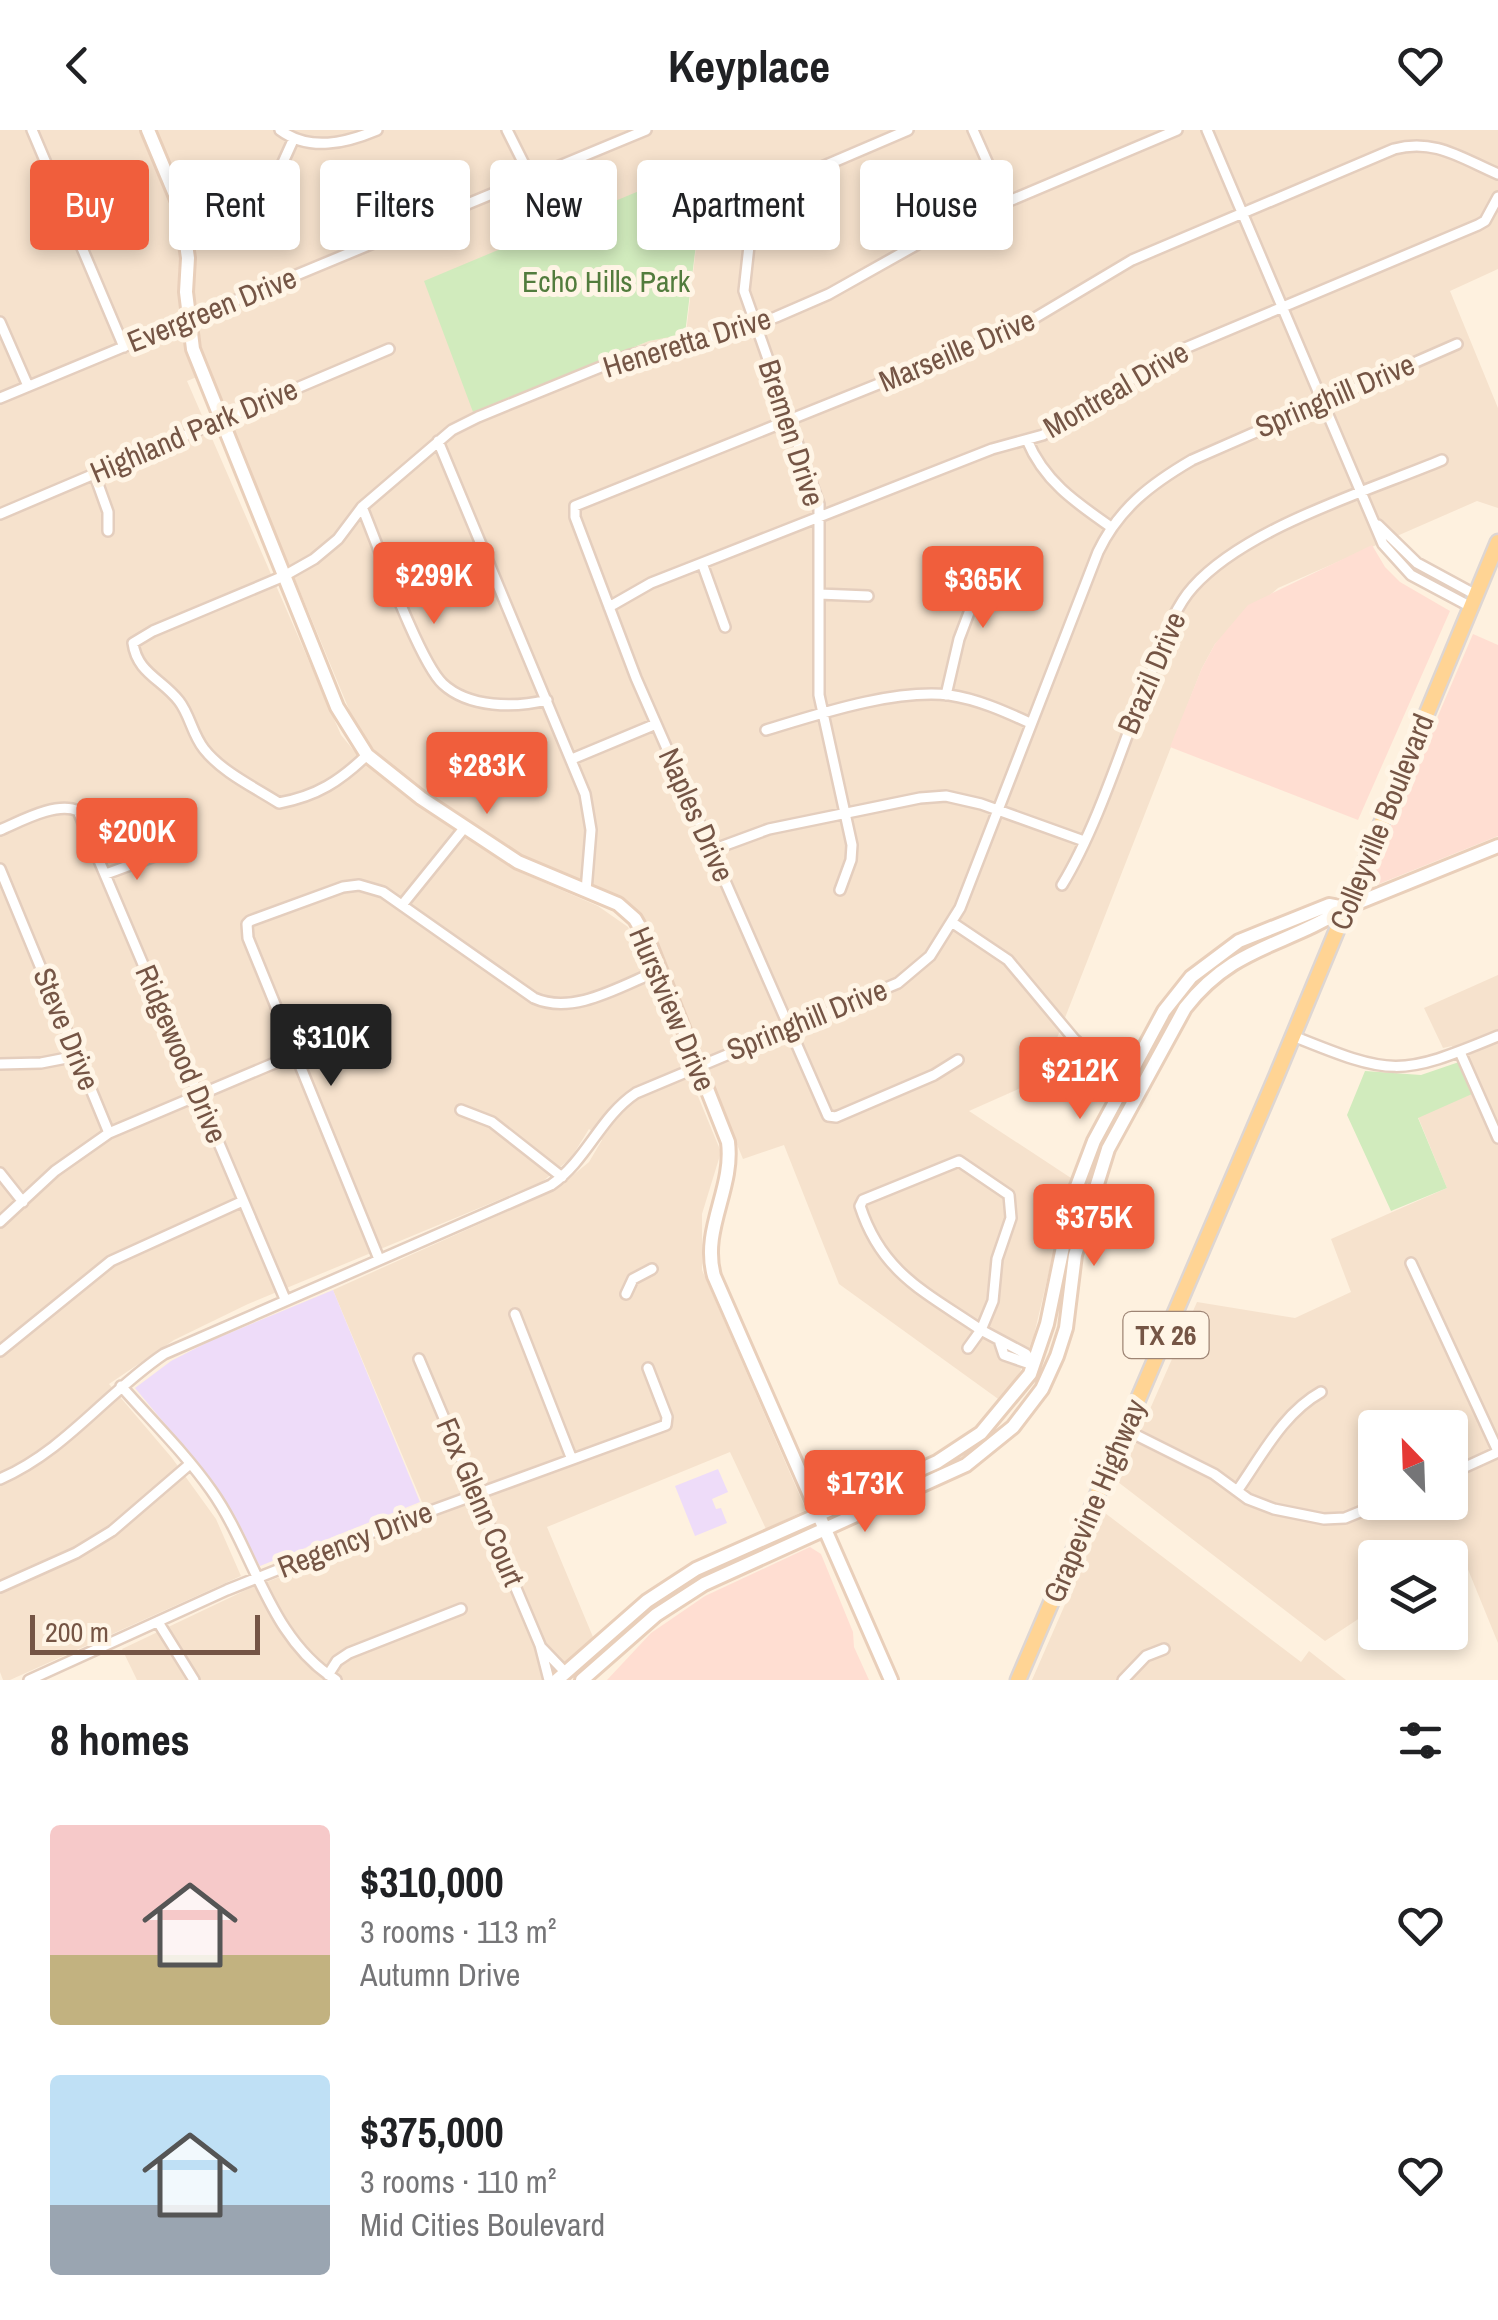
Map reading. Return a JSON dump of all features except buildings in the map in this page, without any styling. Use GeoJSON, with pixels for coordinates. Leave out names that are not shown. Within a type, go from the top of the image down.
{"type":"FeatureCollection","features":[{"type":"Feature","properties":{"kind":"main road","name":"Hurstview Drive"},"geometry":{"type":"LineString","coordinates":[[148,130],[181,209],[193,349],[338,707],[367,755],[422,798],[518,862],[608,899],[627,910],[642,930],[728,1142],[730,1159],[709,1244],[714,1276],[892,1680]]}},
{"type":"Feature","properties":{"kind":"main road","name":"Colleyville Boulevard"},"geometry":{"type":"LineString","coordinates":[[1265,1102],[1498,542]]}},
{"type":"Feature","properties":{"kind":"main road"},"geometry":{"type":"LineString","coordinates":[[582,1680],[678,1599],[966,1465],[1014,1427],[1034,1402],[1050,1372],[1066,1328],[1075,1255],[1108,1149],[1185,1008],[1211,978],[1248,952],[1498,846]]}},
{"type":"Feature","properties":{"kind":"main road"},"geometry":{"type":"LineString","coordinates":[[557,1678],[670,1585],[727,1554],[922,1469],[981,1433],[1033,1366],[1047,1324],[1074,1194],[1094,1141],[1164,1011],[1191,977],[1219,954],[1257,933],[1329,905],[1346,908]]}},
{"type":"Feature","properties":{"kind":"main road","name":"Grapevine Highway"},"geometry":{"type":"LineString","coordinates":[[1018,1680],[1265,1102]]}},
{"type":"Feature","properties":{"kind":"main road"},"geometry":{"type":"LineString","coordinates":[[1033,1366],[1050,1372]]}},
{"type":"Feature","properties":{"kind":"main road"},"geometry":{"type":"LineString","coordinates":[[922,1469],[929,1483]]}},
{"type":"Feature","properties":{"kind":"main road"},"geometry":{"type":"LineString","coordinates":[[670,1585],[678,1599]]}},
{"type":"Feature","properties":{"kind":"street"},"geometry":{"type":"LineString","coordinates":[[32,130],[124,346]]}},
{"type":"Feature","properties":{"kind":"street"},"geometry":{"type":"LineString","coordinates":[[280,130],[314,144],[336,143],[377,130]]}},
{"type":"Feature","properties":{"kind":"street"},"geometry":{"type":"LineString","coordinates":[[507,130],[521,160]]}},
{"type":"Feature","properties":{"kind":"street","name":"Evergreen Drive"},"geometry":{"type":"LineString","coordinates":[[574,160],[646,130]]}},
{"type":"Feature","properties":{"kind":"street","name":"Bremen Drive"},"geometry":{"type":"LineString","coordinates":[[840,890],[852,845],[818,674],[820,517],[816,488],[754,325],[744,279],[752,219],[768,190],[908,130]]}},
{"type":"Feature","properties":{"kind":"street"},"geometry":{"type":"LineString","coordinates":[[973,130],[986,160]]}},
{"type":"Feature","properties":{"kind":"street","name":"Heneretta Drive"},"geometry":{"type":"LineString","coordinates":[[1013,199],[1177,130]]}},
{"type":"Feature","properties":{"kind":"street"},"geometry":{"type":"LineString","coordinates":[[1207,130],[1376,524],[1416,563],[1474,601]]}},
{"type":"Feature","properties":{"kind":"street"},"geometry":{"type":"LineString","coordinates":[[284,160],[294,138]]}},
{"type":"Feature","properties":{"kind":"street","name":"Marseille Drive"},"geometry":{"type":"LineString","coordinates":[[575,506],[1018,328],[1132,260],[1394,149],[1414,144],[1434,147],[1498,174]]}},
{"type":"Feature","properties":{"kind":"street","name":"Evergreen Drive"},"geometry":{"type":"LineString","coordinates":[[0,398],[490,195]]}},
{"type":"Feature","properties":{"kind":"street","name":"Montreal Drive"},"geometry":{"type":"LineString","coordinates":[[608,607],[702,563],[992,449],[1058,428],[1148,366],[1478,225],[1489,215],[1498,197]]}},
{"type":"Feature","properties":{"kind":"street","name":"Heneretta Drive"},"geometry":{"type":"LineString","coordinates":[[367,755],[340,781],[304,798],[279,802],[234,775],[206,752],[183,705],[165,685],[144,671],[135,657],[134,642],[314,560],[338,539],[362,507],[438,441],[478,417],[630,355],[754,325],[828,294],[905,250]]}},
{"type":"Feature","properties":{"kind":"street"},"geometry":{"type":"LineString","coordinates":[[0,322],[28,386]]}},
{"type":"Feature","properties":{"kind":"street","name":"Springhill Drive"},"geometry":{"type":"LineString","coordinates":[[0,1478],[52,1450],[121,1386],[164,1354],[537,1192],[562,1177],[583,1156],[619,1104],[662,1080],[898,983],[930,956],[953,923],[1098,552],[1122,512],[1180,467],[1457,344]]}},
{"type":"Feature","properties":{"kind":"street","name":"Highland Park Drive"},"geometry":{"type":"LineString","coordinates":[[0,514],[389,349]]}},
{"type":"Feature","properties":{"kind":"street"},"geometry":{"type":"LineString","coordinates":[[1027,440],[1045,475],[1111,527]]}},
{"type":"Feature","properties":{"kind":"street"},"geometry":{"type":"LineString","coordinates":[[438,441],[548,700],[590,813],[586,891]]}},
{"type":"Feature","properties":{"kind":"street","name":"Brazil Drive"},"geometry":{"type":"LineString","coordinates":[[1062,885],[1084,841],[1158,654],[1191,589],[1243,548],[1292,522],[1442,460]]}},
{"type":"Feature","properties":{"kind":"street"},"geometry":{"type":"LineString","coordinates":[[94,473],[108,512],[108,531]]}},
{"type":"Feature","properties":{"kind":"street","name":"Naples Drive"},"geometry":{"type":"LineString","coordinates":[[575,506],[575,517],[608,607],[656,724],[826,1113],[832,1118],[934,1076],[958,1060]]}},
{"type":"Feature","properties":{"kind":"street"},"geometry":{"type":"LineString","coordinates":[[362,507],[424,654],[441,682],[461,694],[497,704],[548,700]]}},
{"type":"Feature","properties":{"kind":"street"},"geometry":{"type":"LineString","coordinates":[[946,695],[960,639],[990,558]]}},
{"type":"Feature","properties":{"kind":"street"},"geometry":{"type":"LineString","coordinates":[[702,563],[725,627]]}},
{"type":"Feature","properties":{"kind":"street"},"geometry":{"type":"LineString","coordinates":[[819,594],[868,596]]}},
{"type":"Feature","properties":{"kind":"street"},"geometry":{"type":"LineString","coordinates":[[766,730],[894,699],[946,695],[982,703],[1030,722]]}},
{"type":"Feature","properties":{"kind":"street"},"geometry":{"type":"LineString","coordinates":[[572,760],[656,724]]}},
{"type":"Feature","properties":{"kind":"street"},"geometry":{"type":"LineString","coordinates":[[712,850],[769,829],[946,796],[1084,841]]}},
{"type":"Feature","properties":{"kind":"street","name":"Ridgewood Drive"},"geometry":{"type":"LineString","coordinates":[[0,830],[51,811],[76,810],[286,1299]]}},
{"type":"Feature","properties":{"kind":"street"},"geometry":{"type":"LineString","coordinates":[[402,905],[465,828]]}},
{"type":"Feature","properties":{"kind":"street"},"geometry":{"type":"LineString","coordinates":[[106,874],[155,856]]}},
{"type":"Feature","properties":{"kind":"street","name":"Steve Drive"},"geometry":{"type":"LineString","coordinates":[[0,869],[109,1133]]}},
{"type":"Feature","properties":{"kind":"street"},"geometry":{"type":"LineString","coordinates":[[379,1259],[248,938],[247,924],[351,885],[382,892],[548,1004],[572,1004],[660,970]]}},
{"type":"Feature","properties":{"kind":"street"},"geometry":{"type":"LineString","coordinates":[[953,923],[1008,960],[1074,1039],[1138,1093]]}},
{"type":"Feature","properties":{"kind":"street"},"geometry":{"type":"LineString","coordinates":[[0,1222],[88,1144],[341,1035]]}},
{"type":"Feature","properties":{"kind":"street"},"geometry":{"type":"LineString","coordinates":[[1294,1036],[1350,1060],[1390,1068],[1416,1067],[1498,1036]]}},
{"type":"Feature","properties":{"kind":"street"},"geometry":{"type":"LineString","coordinates":[[1460,1052],[1498,1138]]}},
{"type":"Feature","properties":{"kind":"street"},"geometry":{"type":"LineString","coordinates":[[0,1064],[41,1063],[78,1056]]}},
{"type":"Feature","properties":{"kind":"street"},"geometry":{"type":"LineString","coordinates":[[461,1110],[492,1122],[562,1177]]}},
{"type":"Feature","properties":{"kind":"street"},"geometry":{"type":"LineString","coordinates":[[968,1348],[982,1330],[993,1301],[996,1260],[1013,1212],[1009,1195],[960,1161],[863,1200],[861,1211],[886,1261],[982,1330],[1000,1343],[1026,1354],[1033,1366]]}},
{"type":"Feature","properties":{"kind":"street"},"geometry":{"type":"LineString","coordinates":[[0,1173],[23,1202]]}},
{"type":"Feature","properties":{"kind":"street"},"geometry":{"type":"LineString","coordinates":[[0,1350],[111,1261],[244,1201]]}},
{"type":"Feature","properties":{"kind":"street"},"geometry":{"type":"LineString","coordinates":[[1411,1263],[1498,1452],[1468,1466]]}},
{"type":"Feature","properties":{"kind":"street"},"geometry":{"type":"LineString","coordinates":[[626,1294],[632,1280],[652,1269]]}},
{"type":"Feature","properties":{"kind":"street"},"geometry":{"type":"LineString","coordinates":[[514,1314],[571,1457]]}},
{"type":"Feature","properties":{"kind":"street","name":"Fox Glenn Court"},"geometry":{"type":"LineString","coordinates":[[419,1358],[557,1678]]}},
{"type":"Feature","properties":{"kind":"street","name":"Regency Drive"},"geometry":{"type":"LineString","coordinates":[[29,1680],[257,1578],[666,1424],[668,1417],[648,1368]]}},
{"type":"Feature","properties":{"kind":"street"},"geometry":{"type":"LineString","coordinates":[[121,1386],[219,1502],[286,1630],[332,1677]]}},
{"type":"Feature","properties":{"kind":"street"},"geometry":{"type":"LineString","coordinates":[[1236,1491],[1289,1418],[1304,1401],[1320,1392]]}},
{"type":"Feature","properties":{"kind":"street"},"geometry":{"type":"LineString","coordinates":[[1126,1430],[1274,1509],[1324,1519],[1358,1513]]}},
{"type":"Feature","properties":{"kind":"street"},"geometry":{"type":"LineString","coordinates":[[0,1588],[112,1531],[190,1464]]}},
{"type":"Feature","properties":{"kind":"street"},"geometry":{"type":"LineString","coordinates":[[332,1677],[336,1661],[349,1654],[461,1609]]}},
{"type":"Feature","properties":{"kind":"street"},"geometry":{"type":"LineString","coordinates":[[158,1622],[194,1680]]}},
{"type":"Feature","properties":{"kind":"street","name":"Fox Glenn Court"},"geometry":{"type":"LineString","coordinates":[[540,1645],[557,1678]]}},
{"type":"Feature","properties":{"kind":"street"},"geometry":{"type":"LineString","coordinates":[[1123,1680],[1146,1656],[1164,1649]]}},
{"type":"Feature","properties":{"kind":"shaded area"},"geometry":{"type":"Polygon","coordinates":[[[0,130],[1498,130],[1498,269],[1450,291],[1498,408],[1498,508],[1477,501],[1278,588],[1215,644],[1202,668],[1041,1079],[969,1111],[1071,1178],[1034,1335],[1018,1377],[1001,1401],[839,1284],[784,1145],[743,1159],[643,916],[623,898],[566,878],[502,847],[417,789],[360,736],[209,372],[187,381],[341,735],[355,752],[420,806],[522,873],[598,906],[628,927],[721,1152],[702,1214],[702,1270],[806,1510],[766,1529],[730,1452],[547,1527],[593,1637],[546,1680],[137,1680],[122,1649],[246,1590],[429,1519],[333,1290],[555,1190],[589,1162],[602,1140],[589,1129],[571,1158],[542,1182],[248,1304],[174,1340],[109,1384],[172,1458],[216,1519],[241,1576],[3,1680],[0,130]],[[637,160],[637,237],[473,412],[649,341],[686,333],[696,250],[840,250],[840,160],[637,160]]]}},
{"type":"Feature","properties":{"kind":"shaded area"},"geometry":{"type":"Polygon","coordinates":[[[1372,545],[1400,582],[1450,611],[1358,820],[1170,747],[1215,644],[1248,605],[1372,545]]]}},
{"type":"Feature","properties":{"kind":"shaded area"},"geometry":{"type":"Polygon","coordinates":[[[1473,634],[1498,645],[1498,836],[1374,886],[1369,877],[1473,634]]]}},
{"type":"Feature","properties":{"kind":"shaded area"},"geometry":{"type":"Polygon","coordinates":[[[1498,975],[1498,1643],[1468,1569],[1468,1540],[1358,1540],[1358,1619],[1325,1641],[1118,1482],[1197,1302],[1295,1318],[1351,1292],[1331,1239],[1447,1188],[1418,1117],[1472,1093],[1452,1046],[1443,1048],[1424,1008],[1498,975]]]}},
{"type":"Feature","properties":{"kind":"shaded area"},"geometry":{"type":"Polygon","coordinates":[[[333,1290],[420,1502],[260,1566],[210,1478],[135,1388],[171,1361],[208,1342],[333,1290]]]}},
{"type":"Feature","properties":{"kind":"shaded area"},"geometry":{"type":"Polygon","coordinates":[[[718,1469],[728,1492],[712,1499],[727,1523],[695,1536],[675,1486],[718,1469]]]}},
{"type":"Feature","properties":{"kind":"shaded area"},"geometry":{"type":"Polygon","coordinates":[[[1105,1513],[1301,1662],[1309,1651],[1346,1680],[1032,1680],[1105,1513]]]}},
{"type":"Feature","properties":{"kind":"shaded area"},"geometry":{"type":"Polygon","coordinates":[[[810,1547],[821,1554],[869,1680],[607,1680],[651,1633],[705,1596],[810,1547]]]}},
{"type":"Feature","properties":{"kind":"green space","name":"Echo Hills Park"},"geometry":{"type":"Polygon","coordinates":[[[637,192],[637,250],[695,250],[685,334],[649,341],[473,412],[424,281],[498,250],[617,250],[617,200],[637,192]]]}},
{"type":"Feature","properties":{"kind":"green space"},"geometry":{"type":"Polygon","coordinates":[[[1459,1062],[1472,1094],[1418,1118],[1447,1188],[1391,1211],[1347,1115],[1365,1071],[1421,1075],[1459,1062]]]}}]}
